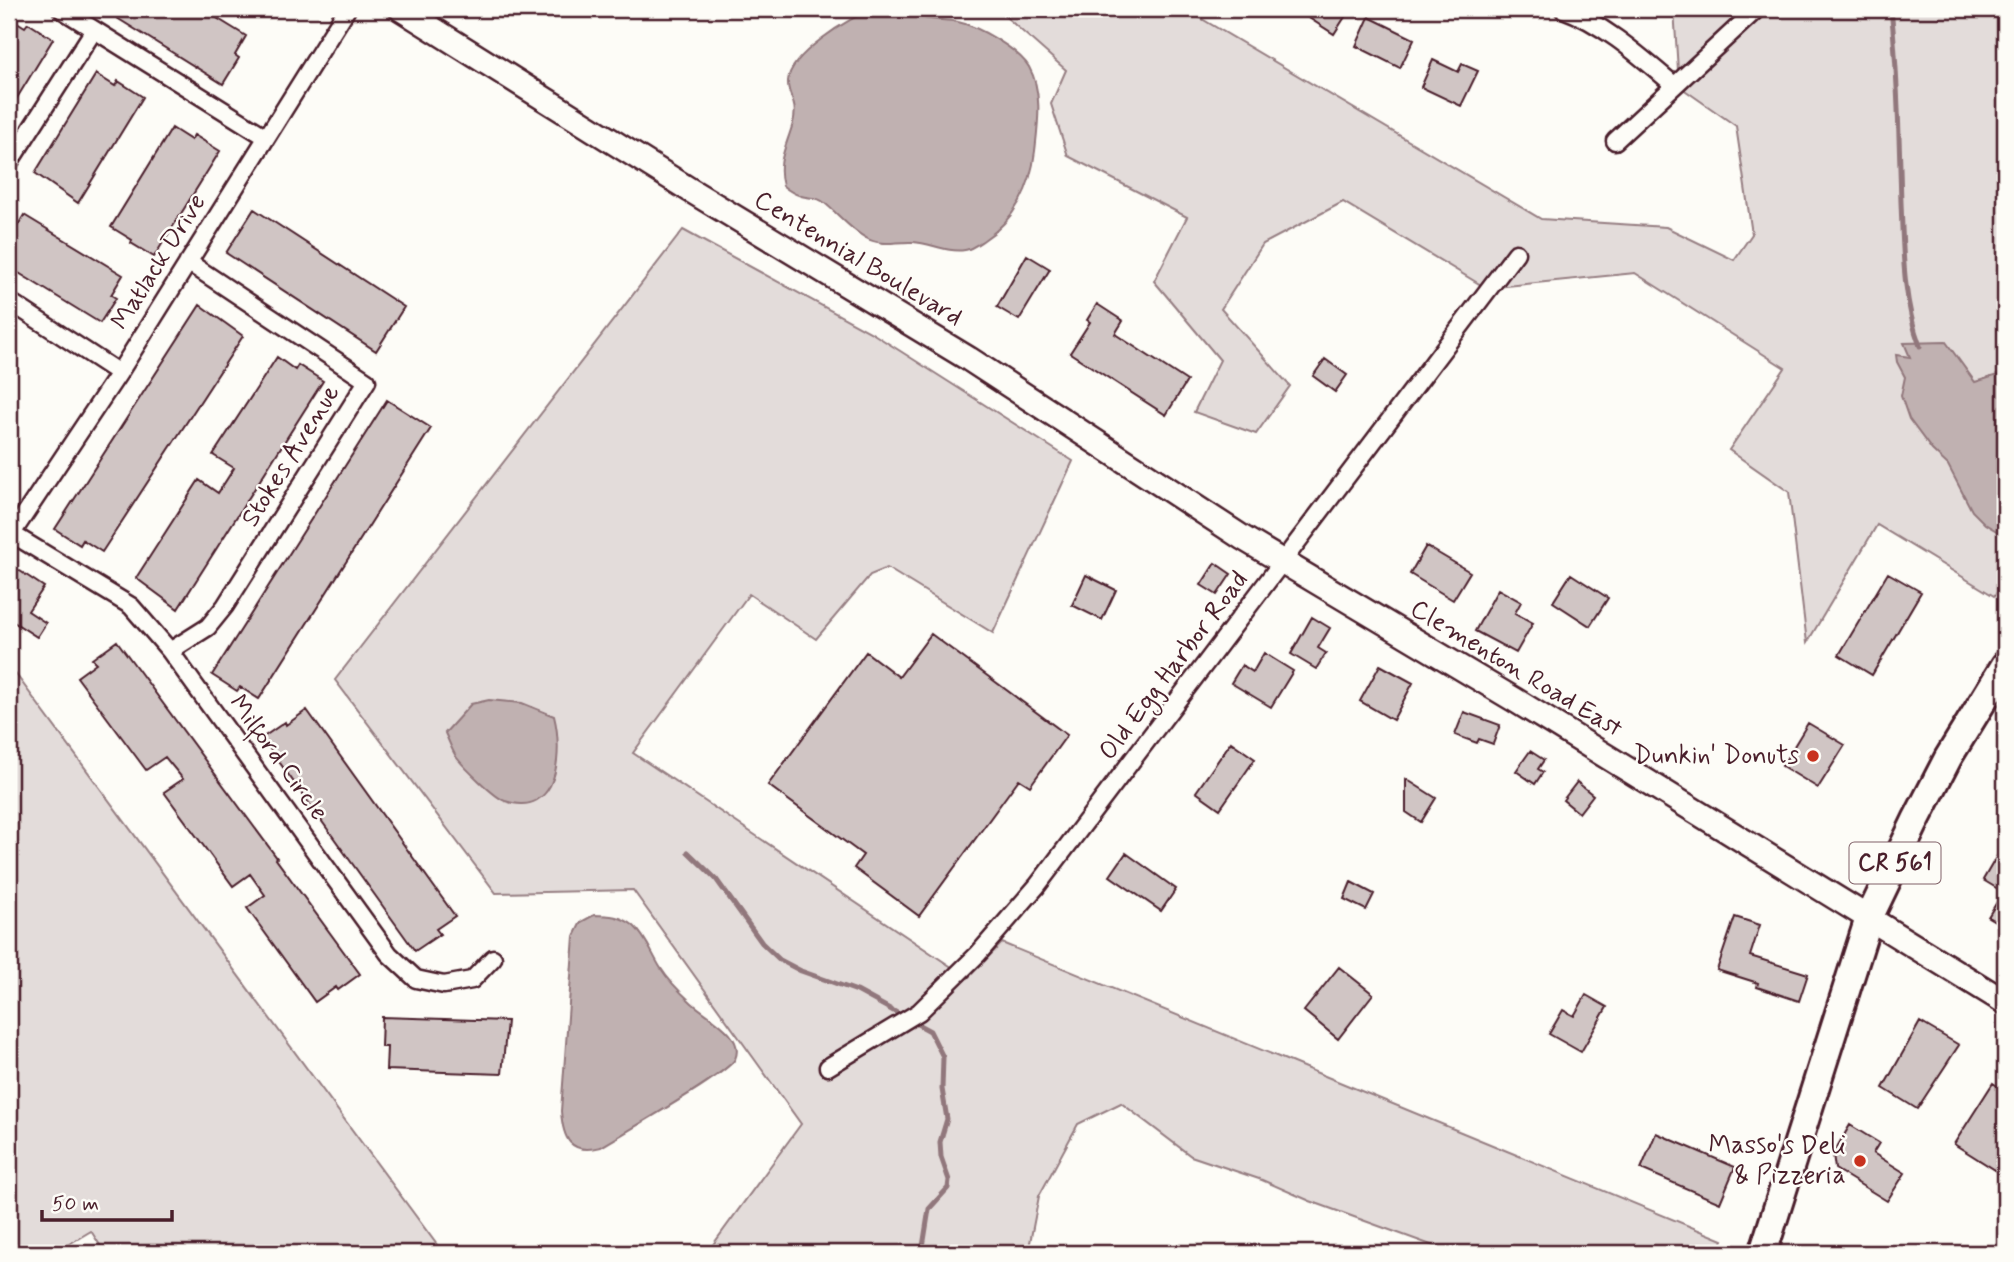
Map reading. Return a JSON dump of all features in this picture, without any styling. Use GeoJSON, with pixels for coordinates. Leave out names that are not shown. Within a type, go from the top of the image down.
{"type":"FeatureCollection","features":[{"type":"Feature","properties":{"kind":"main road","name":"Centennial Boulevard"},"geometry":{"type":"LineString","coordinates":[[401,9],[690,190],[969,359],[1284,562]]}},
{"type":"Feature","properties":{"kind":"main road","name":"Clementon Road East"},"geometry":{"type":"LineString","coordinates":[[1284,562],[1516,700],[2005,1002]]}},
{"type":"Feature","properties":{"kind":"main road","name":"CR 561"},"geometry":{"type":"LineString","coordinates":[[1763,1253],[1869,918],[1948,758],[2005,664]]}},
{"type":"Feature","properties":{"kind":"street"},"geometry":{"type":"LineString","coordinates":[[61,9],[266,137]]}},
{"type":"Feature","properties":{"kind":"street","name":"Matlack Drive"},"geometry":{"type":"LineString","coordinates":[[10,536],[119,373],[347,9]]}},
{"type":"Feature","properties":{"kind":"street"},"geometry":{"type":"LineString","coordinates":[[1563,9],[1574,13],[1635,52],[1674,85]]}},
{"type":"Feature","properties":{"kind":"street"},"geometry":{"type":"LineString","coordinates":[[1615,141],[1756,9]]}},
{"type":"Feature","properties":{"kind":"street"},"geometry":{"type":"LineString","coordinates":[[9,163],[94,30]]}},
{"type":"Feature","properties":{"kind":"street","name":"Old Egg Harbor Road"},"geometry":{"type":"LineString","coordinates":[[828,1067],[919,1012],[978,954],[1037,886],[1516,253]]}},
{"type":"Feature","properties":{"kind":"street","name":"Stokes Avenue"},"geometry":{"type":"LineString","coordinates":[[170,651],[208,627],[225,606],[367,382],[188,262]]}},
{"type":"Feature","properties":{"kind":"street"},"geometry":{"type":"LineString","coordinates":[[9,301],[119,373]]}},
{"type":"Feature","properties":{"kind":"street","name":"Milford Circle"},"geometry":{"type":"LineString","coordinates":[[10,536],[131,606],[170,651],[389,954],[416,979],[444,985],[472,980],[493,958]]}},
{"type":"Feature","properties":{"kind":"shaded area"},"geometry":{"type":"Polygon","coordinates":[[[873,9],[909,9],[925,18],[958,22],[976,28],[1016,53],[1029,67],[1038,97],[1035,151],[1030,177],[1013,213],[995,232],[970,249],[952,250],[920,243],[872,241],[854,230],[822,201],[798,195],[783,186],[782,161],[794,115],[794,104],[788,87],[791,71],[798,60],[822,38],[873,9]]]}},
{"type":"Feature","properties":{"kind":"shaded area"},"geometry":{"type":"Polygon","coordinates":[[[997,9],[1185,9],[1541,219],[1666,227],[1734,260],[1752,234],[1736,126],[1679,86],[1674,9],[2001,9],[2005,20],[2005,583],[1994,596],[1877,525],[1807,643],[1789,492],[1729,450],[1785,368],[1635,273],[1486,288],[1343,202],[1263,244],[1221,309],[1290,386],[1256,434],[1194,412],[1220,360],[1154,281],[1187,217],[1068,156],[1051,104],[1066,70],[997,9]]]}},
{"type":"Feature","properties":{"kind":"shaded area"},"geometry":{"type":"Polygon","coordinates":[[[683,230],[872,333],[1073,461],[993,633],[887,568],[870,575],[816,639],[749,594],[633,753],[968,978],[1002,943],[1723,1240],[1718,1253],[1453,1253],[1310,1201],[1262,1180],[1191,1156],[1121,1103],[1078,1124],[1039,1196],[1028,1253],[710,1253],[712,1246],[801,1124],[633,890],[496,893],[335,680],[683,230]]]}},
{"type":"Feature","properties":{"kind":"shaded area"},"geometry":{"type":"Polygon","coordinates":[[[1946,342],[1975,382],[1998,375],[2005,382],[2005,536],[1985,524],[1972,511],[1948,465],[1932,450],[1909,419],[1901,396],[1905,377],[1896,355],[1910,357],[1904,343],[1946,342]]]}},
{"type":"Feature","properties":{"kind":"shaded area"},"geometry":{"type":"Polygon","coordinates":[[[12,669],[443,1253],[105,1253],[91,1231],[54,1253],[40,1253],[36,1247],[24,1253],[9,1253],[9,671],[12,669]]]}},
{"type":"Feature","properties":{"kind":"shaded area"},"geometry":{"type":"Polygon","coordinates":[[[489,700],[522,703],[554,716],[557,730],[557,763],[547,791],[537,800],[523,804],[500,798],[466,768],[452,749],[445,733],[471,704],[489,700]]]}},
{"type":"Feature","properties":{"kind":"shaded area"},"geometry":{"type":"Polygon","coordinates":[[[594,915],[615,917],[634,926],[671,981],[692,1003],[730,1034],[737,1050],[735,1059],[728,1067],[695,1090],[601,1147],[582,1149],[575,1147],[566,1137],[561,1111],[574,936],[581,922],[594,915]]]}},
{"type":"Feature","properties":{"kind":"building"},"geometry":{"type":"Polygon","coordinates":[[[123,9],[202,9],[246,36],[235,55],[239,58],[223,84],[117,18],[123,9]]]}},
{"type":"Feature","properties":{"kind":"building"},"geometry":{"type":"Polygon","coordinates":[[[1295,9],[1350,9],[1334,34],[1295,9]]]}},
{"type":"Feature","properties":{"kind":"building"},"geometry":{"type":"Polygon","coordinates":[[[9,17],[25,27],[28,23],[53,39],[9,111],[9,17]]]}},
{"type":"Feature","properties":{"kind":"building"},"geometry":{"type":"Polygon","coordinates":[[[1369,17],[1414,39],[1400,68],[1356,46],[1369,17]]]}},
{"type":"Feature","properties":{"kind":"building"},"geometry":{"type":"Polygon","coordinates":[[[1433,60],[1458,72],[1462,64],[1478,71],[1461,106],[1421,87],[1433,60]]]}},
{"type":"Feature","properties":{"kind":"building"},"geometry":{"type":"Polygon","coordinates":[[[96,74],[115,86],[118,81],[143,97],[78,203],[35,173],[96,74]]]}},
{"type":"Feature","properties":{"kind":"building"},"geometry":{"type":"Polygon","coordinates":[[[172,128],[191,140],[194,135],[220,151],[154,257],[111,227],[172,128]]]}},
{"type":"Feature","properties":{"kind":"building"},"geometry":{"type":"Polygon","coordinates":[[[254,209],[404,307],[376,351],[226,253],[254,209]]]}},
{"type":"Feature","properties":{"kind":"building"},"geometry":{"type":"Polygon","coordinates":[[[24,215],[123,275],[111,295],[116,298],[100,323],[9,267],[9,240],[24,215]]]}},
{"type":"Feature","properties":{"kind":"building"},"geometry":{"type":"Polygon","coordinates":[[[1027,255],[1050,269],[1019,320],[997,307],[1027,255]]]}},
{"type":"Feature","properties":{"kind":"building"},"geometry":{"type":"Polygon","coordinates":[[[1097,304],[1123,321],[1115,334],[1187,381],[1166,415],[1070,353],[1090,322],[1087,320],[1097,304]]]}},
{"type":"Feature","properties":{"kind":"building"},"geometry":{"type":"Polygon","coordinates":[[[200,305],[243,336],[102,552],[83,540],[80,545],[55,529],[200,305]]]}},
{"type":"Feature","properties":{"kind":"building"},"geometry":{"type":"Polygon","coordinates":[[[277,357],[295,370],[298,365],[323,381],[178,609],[136,578],[199,480],[218,493],[234,468],[213,455],[277,357]]]}},
{"type":"Feature","properties":{"kind":"building"},"geometry":{"type":"Polygon","coordinates":[[[1325,359],[1347,375],[1335,392],[1313,376],[1325,359]]]}},
{"type":"Feature","properties":{"kind":"building"},"geometry":{"type":"Polygon","coordinates":[[[387,400],[431,428],[259,699],[240,687],[237,691],[212,675],[387,400]]]}},
{"type":"Feature","properties":{"kind":"building"},"geometry":{"type":"Polygon","coordinates":[[[1426,546],[1470,572],[1453,600],[1410,574],[1426,546]]]}},
{"type":"Feature","properties":{"kind":"building"},"geometry":{"type":"Polygon","coordinates":[[[1215,563],[1231,574],[1217,595],[1201,585],[1215,563]]]}},
{"type":"Feature","properties":{"kind":"building"},"geometry":{"type":"Polygon","coordinates":[[[17,569],[44,587],[28,611],[46,623],[37,637],[9,619],[9,582],[17,569]]]}},
{"type":"Feature","properties":{"kind":"building"},"geometry":{"type":"Polygon","coordinates":[[[1888,573],[1921,592],[1872,675],[1839,655],[1888,573]]]}},
{"type":"Feature","properties":{"kind":"building"},"geometry":{"type":"Polygon","coordinates":[[[1571,574],[1608,598],[1590,626],[1553,602],[1571,574]]]}},
{"type":"Feature","properties":{"kind":"building"},"geometry":{"type":"Polygon","coordinates":[[[1086,575],[1116,590],[1102,620],[1072,605],[1086,575]]]}},
{"type":"Feature","properties":{"kind":"building"},"geometry":{"type":"Polygon","coordinates":[[[1498,589],[1521,602],[1515,613],[1533,623],[1516,653],[1475,631],[1498,589]]]}},
{"type":"Feature","properties":{"kind":"building"},"geometry":{"type":"Polygon","coordinates":[[[1312,617],[1330,628],[1318,648],[1326,653],[1316,669],[1291,654],[1312,617]]]}},
{"type":"Feature","properties":{"kind":"building"},"geometry":{"type":"Polygon","coordinates":[[[931,634],[1067,735],[1030,786],[1019,779],[919,916],[854,868],[863,855],[768,785],[866,652],[899,677],[931,634]]]}},
{"type":"Feature","properties":{"kind":"building"},"geometry":{"type":"Polygon","coordinates":[[[117,641],[360,974],[338,990],[336,987],[315,1002],[247,908],[265,895],[250,874],[233,886],[164,792],[183,779],[165,757],[146,770],[77,677],[96,663],[92,659],[117,641]]]}},
{"type":"Feature","properties":{"kind":"building"},"geometry":{"type":"Polygon","coordinates":[[[1264,653],[1293,671],[1271,707],[1231,683],[1242,665],[1253,672],[1264,653]]]}},
{"type":"Feature","properties":{"kind":"building"},"geometry":{"type":"Polygon","coordinates":[[[1380,665],[1413,683],[1393,720],[1360,701],[1380,665]]]}},
{"type":"Feature","properties":{"kind":"building"},"geometry":{"type":"Polygon","coordinates":[[[307,710],[455,916],[436,929],[440,934],[415,951],[262,738],[307,710]]]}},
{"type":"Feature","properties":{"kind":"building"},"geometry":{"type":"Polygon","coordinates":[[[1464,712],[1500,725],[1493,744],[1479,739],[1477,743],[1455,735],[1464,712]]]}},
{"type":"Feature","properties":{"kind":"building","name":"Dunkin' Donuts"},"geometry":{"type":"Polygon","coordinates":[[[1808,723],[1845,745],[1818,788],[1782,766],[1808,723]]]}},
{"type":"Feature","properties":{"kind":"building"},"geometry":{"type":"Polygon","coordinates":[[[1231,742],[1255,759],[1220,809],[1196,792],[1231,742]]]}},
{"type":"Feature","properties":{"kind":"building"},"geometry":{"type":"Polygon","coordinates":[[[1530,751],[1544,760],[1538,769],[1543,772],[1535,784],[1516,771],[1530,751]]]}},
{"type":"Feature","properties":{"kind":"building"},"geometry":{"type":"Polygon","coordinates":[[[1406,779],[1436,798],[1421,822],[1406,812],[1406,779]]]}},
{"type":"Feature","properties":{"kind":"building"},"geometry":{"type":"Polygon","coordinates":[[[1577,782],[1593,795],[1579,813],[1563,800],[1577,782]]]}},
{"type":"Feature","properties":{"kind":"building"},"geometry":{"type":"Polygon","coordinates":[[[2005,842],[2005,927],[1988,917],[2003,892],[1983,880],[2005,842]]]}},
{"type":"Feature","properties":{"kind":"building"},"geometry":{"type":"Polygon","coordinates":[[[1126,853],[1176,889],[1161,911],[1110,876],[1126,853]]]}},
{"type":"Feature","properties":{"kind":"building"},"geometry":{"type":"Polygon","coordinates":[[[1351,882],[1374,894],[1366,910],[1344,899],[1351,882]]]}},
{"type":"Feature","properties":{"kind":"building"},"geometry":{"type":"Polygon","coordinates":[[[1735,917],[1760,925],[1750,956],[1808,974],[1799,1001],[1757,987],[1758,983],[1717,970],[1735,917]]]}},
{"type":"Feature","properties":{"kind":"building"},"geometry":{"type":"Polygon","coordinates":[[[1339,967],[1373,994],[1338,1039],[1304,1011],[1339,967]]]}},
{"type":"Feature","properties":{"kind":"building"},"geometry":{"type":"Polygon","coordinates":[[[1586,995],[1607,1007],[1581,1052],[1549,1034],[1563,1010],[1574,1016],[1586,995]]]}},
{"type":"Feature","properties":{"kind":"building"},"geometry":{"type":"Polygon","coordinates":[[[382,1017],[507,1021],[502,1074],[386,1070],[387,1047],[381,1047],[382,1017]]]}},
{"type":"Feature","properties":{"kind":"building"},"geometry":{"type":"Polygon","coordinates":[[[1920,1022],[1959,1045],[1917,1109],[1883,1088],[1920,1022]]]}},
{"type":"Feature","properties":{"kind":"building"},"geometry":{"type":"Polygon","coordinates":[[[1993,1083],[2005,1091],[2005,1164],[2000,1173],[1954,1144],[1993,1083]]]}},
{"type":"Feature","properties":{"kind":"building","name":"Masso's Deli & Pizzeria"},"geometry":{"type":"Polygon","coordinates":[[[1850,1125],[1879,1143],[1873,1153],[1905,1173],[1887,1201],[1835,1169],[1833,1154],[1850,1125]]]}},
{"type":"Feature","properties":{"kind":"building"},"geometry":{"type":"Polygon","coordinates":[[[1656,1133],[1735,1167],[1720,1203],[1641,1169],[1656,1133]]]}},
{"type":"Feature","properties":{"kind":"waterway"},"geometry":{"type":"LineString","coordinates":[[1891,9],[1897,81],[1905,275],[1910,311],[1920,346]]}},
{"type":"Feature","properties":{"kind":"waterway"},"geometry":{"type":"LineString","coordinates":[[688,852],[716,879],[762,943],[780,960],[801,971],[857,991],[930,1031],[943,1057],[942,1089],[947,1119],[940,1142],[941,1157],[949,1180],[948,1188],[929,1209],[922,1253]]}},
{"type":"Feature","properties":{"kind":"place","name":"Dunkin' Donuts"},"geometry":{"type":"Point","coordinates":[1813,756]}},
{"type":"Feature","properties":{"kind":"place","name":"Masso's Deli & Pizzeria"},"geometry":{"type":"Point","coordinates":[1860,1161]}}]}
